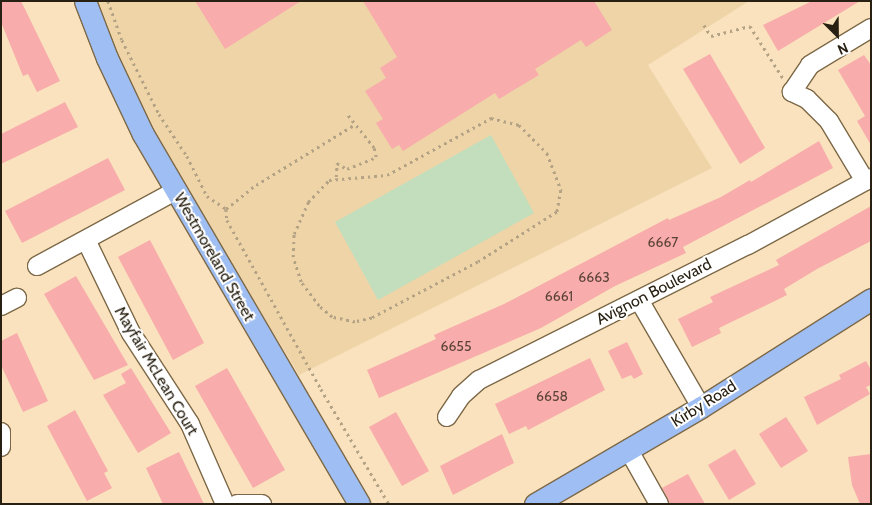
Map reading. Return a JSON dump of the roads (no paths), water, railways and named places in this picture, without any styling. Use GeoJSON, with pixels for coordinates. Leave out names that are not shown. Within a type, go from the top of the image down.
{"type":"FeatureCollection","features":[{"type":"Feature","properties":{"kind":"main road","name":"Westmoreland Street"},"geometry":{"type":"LineString","coordinates":[[85,1],[124,95],[175,191],[359,504]]}},
{"type":"Feature","properties":{"kind":"main road","name":"Kirby Road"},"geometry":{"type":"LineString","coordinates":[[535,504],[701,407],[871,299]]}},
{"type":"Feature","properties":{"kind":"street"},"geometry":{"type":"LineString","coordinates":[[868,180],[819,109],[792,92],[810,65],[871,28]]}},
{"type":"Feature","properties":{"kind":"street","name":"Avignon Boulevard"},"geometry":{"type":"LineString","coordinates":[[447,417],[460,396],[478,380],[639,300],[868,180]]}},
{"type":"Feature","properties":{"kind":"street"},"geometry":{"type":"LineString","coordinates":[[37,266],[175,191]]}},
{"type":"Feature","properties":{"kind":"street","name":"Mayfair McLean Court"},"geometry":{"type":"LineString","coordinates":[[86,240],[131,333],[190,424],[226,504]]}},
{"type":"Feature","properties":{"kind":"street"},"geometry":{"type":"LineString","coordinates":[[1,306],[17,298]]}},
{"type":"Feature","properties":{"kind":"street"},"geometry":{"type":"LineString","coordinates":[[639,300],[701,407]]}},
{"type":"Feature","properties":{"kind":"street"},"geometry":{"type":"LineString","coordinates":[[1,432],[1,447]]}},
{"type":"Feature","properties":{"kind":"street"},"geometry":{"type":"LineString","coordinates":[[628,450],[659,504]]}},
{"type":"Feature","properties":{"kind":"street"},"geometry":{"type":"LineString","coordinates":[[238,504],[262,504]]}}]}
